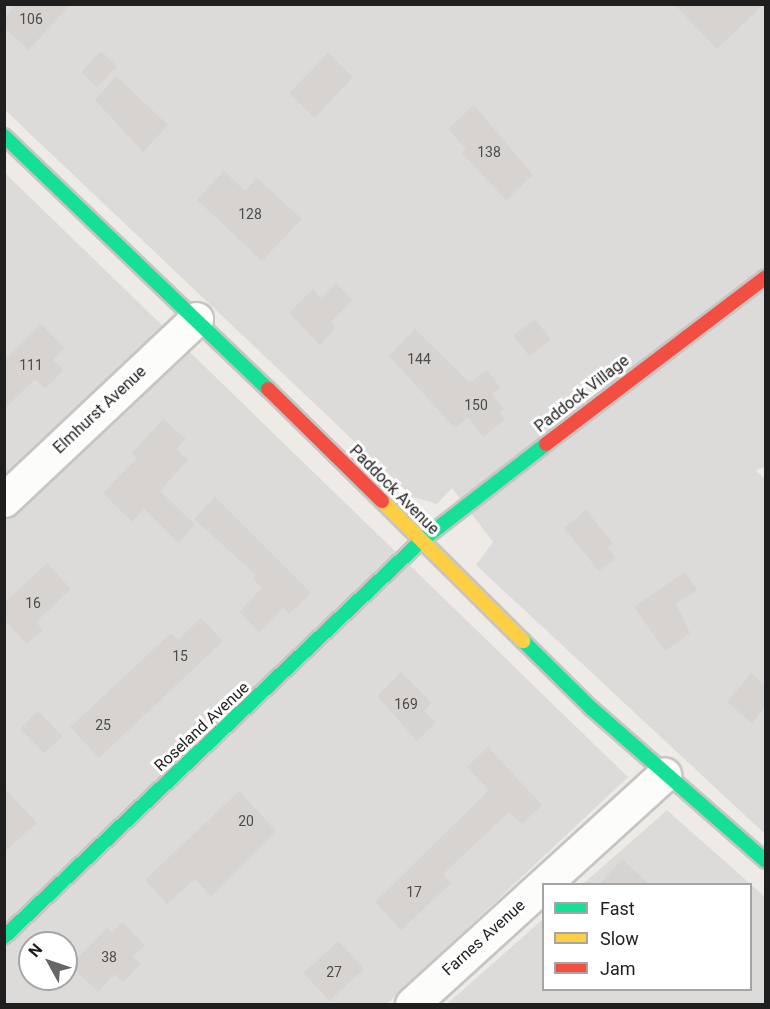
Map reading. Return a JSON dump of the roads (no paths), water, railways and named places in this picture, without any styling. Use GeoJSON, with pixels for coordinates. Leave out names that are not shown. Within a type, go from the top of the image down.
{"type":"FeatureCollection","features":[{"type":"Feature","properties":{"kind":"main road","name":"Paddock Avenue"},"geometry":{"type":"LineString","coordinates":[[4,136],[196,319],[421,541],[664,775],[765,861]]}},
{"type":"Feature","properties":{"kind":"main road","name":"Paddock Village"},"geometry":{"type":"LineString","coordinates":[[421,541],[668,348],[765,277]]}},
{"type":"Feature","properties":{"kind":"main road","name":"Roseland Avenue"},"geometry":{"type":"LineString","coordinates":[[4,937],[421,541]]}},
{"type":"Feature","properties":{"kind":"street","name":"Elmhurst Avenue"},"geometry":{"type":"LineString","coordinates":[[4,500],[196,319]]}},
{"type":"Feature","properties":{"kind":"street","name":"Farnes Avenue"},"geometry":{"type":"LineString","coordinates":[[545,883],[664,775]]}},
{"type":"Feature","properties":{"kind":"street","name":"Farnes Avenue"},"geometry":{"type":"LineString","coordinates":[[411,1005],[542,886]]}}]}
